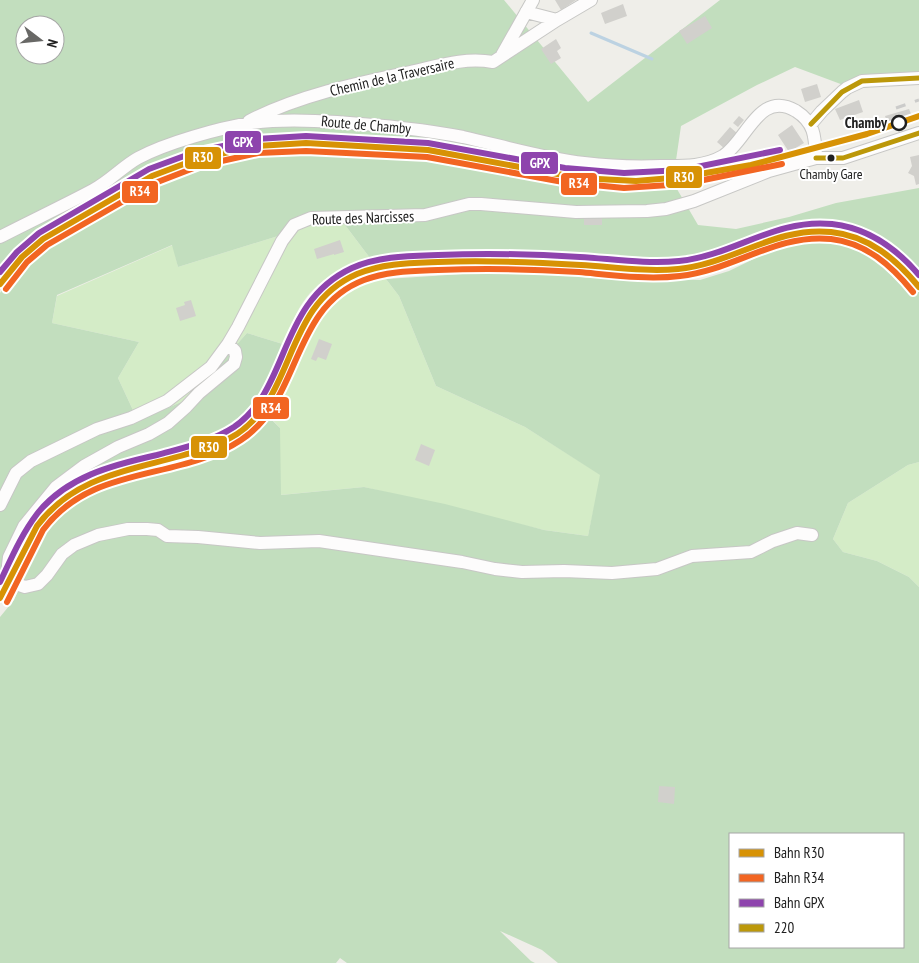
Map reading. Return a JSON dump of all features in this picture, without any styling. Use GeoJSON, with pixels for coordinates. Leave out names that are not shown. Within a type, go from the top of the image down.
{"type":"FeatureCollection","features":[{"type":"Feature","properties":{"kind":"street"},"geometry":{"type":"LineString","coordinates":[[501,58],[533,0]]}},
{"type":"Feature","properties":{"kind":"street","name":"Chemin de la Traversaire"},"geometry":{"type":"LineString","coordinates":[[240,125],[264,113],[342,87],[450,62],[480,60],[493,62],[591,0]]}},
{"type":"Feature","properties":{"kind":"street"},"geometry":{"type":"LineString","coordinates":[[526,12],[557,20]]}},
{"type":"Feature","properties":{"kind":"street"},"geometry":{"type":"LineString","coordinates":[[816,158],[815,140],[811,124],[847,88],[862,81],[919,78]]}},
{"type":"Feature","properties":{"kind":"street","name":"Route de Chamby"},"geometry":{"type":"LineString","coordinates":[[0,237],[95,189],[140,157],[166,146],[240,125],[294,120],[395,126],[462,137],[583,163],[688,166],[702,164],[719,158],[737,144],[751,123],[767,108],[776,106],[791,108],[804,116],[811,124]]}},
{"type":"Feature","properties":{"kind":"street","name":"Route des Narcisses"},"geometry":{"type":"LineString","coordinates":[[0,505],[10,482],[22,467],[31,461],[97,429],[131,418],[167,401],[211,366],[228,344],[288,231],[303,221],[330,217],[425,215],[463,206],[482,204],[576,212],[656,210],[687,203],[768,171],[816,158],[844,158],[919,133]]}},
{"type":"Feature","properties":{"kind":"street"},"geometry":{"type":"LineString","coordinates":[[228,344],[235,351],[234,364],[199,393],[168,424],[150,434],[118,447],[84,466],[56,487],[24,526],[9,557],[9,574],[16,584],[29,587],[38,584],[62,554],[74,545],[98,535],[128,529],[158,530],[167,536],[198,537],[260,544],[319,541],[522,572],[612,573],[657,569],[692,556],[752,552],[773,541],[797,533],[812,535]]}},
{"type":"Feature","properties":{"kind":"green space"},"geometry":{"type":"Polygon","coordinates":[[[0,0],[504,0],[588,102],[720,0],[919,0],[919,82],[854,89],[795,67],[681,126],[674,174],[634,177],[584,175],[451,144],[292,136],[227,143],[152,169],[56,224],[16,254],[0,273],[0,0]]]}},
{"type":"Feature","properties":{"kind":"green space"},"geometry":{"type":"Polygon","coordinates":[[[285,152],[464,162],[547,178],[596,185],[674,184],[698,225],[736,229],[789,217],[836,203],[919,188],[919,462],[908,465],[848,503],[833,539],[843,552],[877,561],[909,577],[919,587],[919,963],[558,963],[542,950],[500,931],[535,963],[347,963],[340,958],[336,963],[0,963],[0,617],[14,600],[44,531],[61,514],[84,497],[116,482],[218,457],[238,446],[267,415],[280,428],[281,495],[364,487],[445,504],[544,530],[588,536],[600,475],[525,427],[436,386],[399,296],[386,279],[509,271],[616,278],[700,280],[729,271],[789,242],[832,240],[848,243],[853,228],[832,222],[812,221],[792,224],[715,254],[661,262],[636,262],[498,249],[416,256],[373,262],[339,217],[178,267],[172,245],[57,295],[52,323],[139,342],[118,378],[138,421],[188,399],[247,333],[286,345],[268,391],[237,425],[210,441],[157,457],[119,465],[66,484],[26,529],[0,582],[0,293],[37,251],[127,195],[173,173],[214,161],[285,152]]]}},
{"type":"Feature","properties":{"kind":"green space"},"geometry":{"type":"Polygon","coordinates":[[[339,217],[373,262],[346,268],[323,281],[314,289],[299,308],[286,345],[247,333],[188,399],[138,421],[118,378],[139,342],[52,323],[57,296],[173,245],[178,267],[339,217]]]}},
{"type":"Feature","properties":{"kind":"green space"},"geometry":{"type":"Polygon","coordinates":[[[386,279],[399,296],[436,386],[525,427],[601,475],[588,536],[544,530],[364,487],[280,495],[280,428],[268,415],[309,335],[328,307],[348,290],[370,280],[386,279]]]}},
{"type":"Feature","properties":{"kind":"green space"},"geometry":{"type":"Polygon","coordinates":[[[919,462],[919,587],[909,577],[877,561],[843,552],[833,539],[848,503],[908,465],[919,462]]]}},
{"type":"Feature","properties":{"kind":"building"},"geometry":{"type":"Polygon","coordinates":[[[555,0],[576,0],[561,10],[555,0]]]}},
{"type":"Feature","properties":{"kind":"building"},"geometry":{"type":"Polygon","coordinates":[[[623,4],[627,16],[605,24],[601,13],[623,4]]]}},
{"type":"Feature","properties":{"kind":"building"},"geometry":{"type":"Polygon","coordinates":[[[705,16],[712,28],[687,44],[679,31],[705,16]]]}},
{"type":"Feature","properties":{"kind":"building"},"geometry":{"type":"Polygon","coordinates":[[[556,39],[561,48],[557,51],[561,58],[551,64],[541,49],[556,39]]]}},
{"type":"Feature","properties":{"kind":"building"},"geometry":{"type":"Polygon","coordinates":[[[817,84],[821,97],[805,102],[801,89],[817,84]]]}},
{"type":"Feature","properties":{"kind":"building"},"geometry":{"type":"Polygon","coordinates":[[[859,100],[863,112],[840,120],[835,109],[859,100]]]}},
{"type":"Feature","properties":{"kind":"building"},"geometry":{"type":"Polygon","coordinates":[[[909,109],[912,116],[888,125],[885,116],[909,109]]]}},
{"type":"Feature","properties":{"kind":"building"},"geometry":{"type":"Polygon","coordinates":[[[739,116],[744,120],[738,127],[733,123],[739,116]]]}},
{"type":"Feature","properties":{"kind":"building"},"geometry":{"type":"Polygon","coordinates":[[[792,125],[804,143],[789,152],[778,135],[792,125]]]}},
{"type":"Feature","properties":{"kind":"building"},"geometry":{"type":"Polygon","coordinates":[[[730,127],[738,134],[725,149],[717,142],[730,127]]]}},
{"type":"Feature","properties":{"kind":"building"},"geometry":{"type":"Polygon","coordinates":[[[919,155],[919,184],[916,185],[914,176],[908,173],[912,166],[910,157],[919,155]]]}},
{"type":"Feature","properties":{"kind":"building"},"geometry":{"type":"Polygon","coordinates":[[[584,215],[602,215],[602,225],[584,225],[584,215]]]}},
{"type":"Feature","properties":{"kind":"building"},"geometry":{"type":"Polygon","coordinates":[[[340,240],[344,252],[317,259],[314,249],[340,240]]]}},
{"type":"Feature","properties":{"kind":"building"},"geometry":{"type":"Polygon","coordinates":[[[191,300],[196,316],[180,321],[176,308],[185,305],[184,302],[191,300]]]}},
{"type":"Feature","properties":{"kind":"building"},"geometry":{"type":"Polygon","coordinates":[[[319,339],[332,344],[326,360],[318,357],[316,361],[311,359],[319,339]]]}},
{"type":"Feature","properties":{"kind":"building"},"geometry":{"type":"Polygon","coordinates":[[[421,444],[435,450],[429,466],[415,460],[421,444]]]}},
{"type":"Feature","properties":{"kind":"building"},"geometry":{"type":"Polygon","coordinates":[[[659,786],[675,787],[674,804],[658,802],[659,786]]]}},
{"type":"Feature","properties":{"kind":"waterway"},"geometry":{"type":"LineString","coordinates":[[591,33],[652,59]]}},
{"type":"Feature","properties":{"kind":"railway"},"geometry":{"type":"LineString","coordinates":[[896,108],[919,100]]}},
{"type":"Feature","properties":{"kind":"rail line","name":"R30"},"geometry":{"type":"LineString","coordinates":[[0,284],[22,257],[43,239],[152,176],[197,159],[257,146],[306,143],[428,150],[579,178],[636,181],[683,177],[751,165],[867,134],[919,116]]}},
{"type":"Feature","properties":{"kind":"rail line","name":"GPX"},"geometry":{"type":"LineString","coordinates":[[0,272],[17,252],[39,233],[149,169],[195,152],[256,139],[306,136],[428,143],[565,168],[624,173],[682,170],[780,150]]}},
{"type":"Feature","properties":{"kind":"rail line","name":"R34"},"geometry":{"type":"LineString","coordinates":[[6,289],[27,262],[47,245],[155,183],[199,166],[258,153],[306,151],[427,157],[563,182],[624,188],[684,184],[782,164]]}},
{"type":"Feature","properties":{"kind":"rail line","name":"GPX"},"geometry":{"type":"LineString","coordinates":[[0,582],[31,522],[49,501],[62,491],[91,474],[107,468],[196,444],[216,437],[234,427],[252,410],[266,391],[297,323],[310,302],[328,283],[362,264],[405,256],[473,254],[545,255],[642,262],[679,261],[699,258],[792,227],[811,224],[832,224],[858,230],[880,241],[901,256],[919,275]]}},
{"type":"Feature","properties":{"kind":"rail line","name":"R30"},"geometry":{"type":"LineString","coordinates":[[0,598],[37,526],[53,508],[71,494],[91,483],[112,475],[178,457],[219,443],[237,434],[256,417],[271,397],[302,328],[315,307],[333,288],[367,270],[407,263],[474,261],[666,270],[698,266],[791,235],[831,232],[858,238],[881,250],[901,267],[919,287]]}},
{"type":"Feature","properties":{"kind":"rail line","name":"R34"},"geometry":{"type":"LineString","coordinates":[[7,602],[43,530],[63,509],[86,494],[111,483],[191,462],[216,453],[241,440],[261,423],[276,402],[309,332],[322,311],[340,293],[364,280],[400,272],[473,269],[544,270],[630,277],[680,276],[699,273],[792,242],[811,239],[831,239],[844,241],[867,250],[887,264],[913,292]]}},
{"type":"Feature","properties":{"kind":"transit line","name":"220"},"geometry":{"type":"LineString","coordinates":[[811,124],[842,92],[862,81],[919,78]]}},
{"type":"Feature","properties":{"kind":"transit line","name":"220"},"geometry":{"type":"LineString","coordinates":[[816,158],[843,158],[919,133]]}},
{"type":"Feature","properties":{"kind":"place","name":"Chamby"},"geometry":{"type":"Point","coordinates":[899,123]}},
{"type":"Feature","properties":{"kind":"place","name":"Chamby Gare"},"geometry":{"type":"Point","coordinates":[831,158]}}]}
